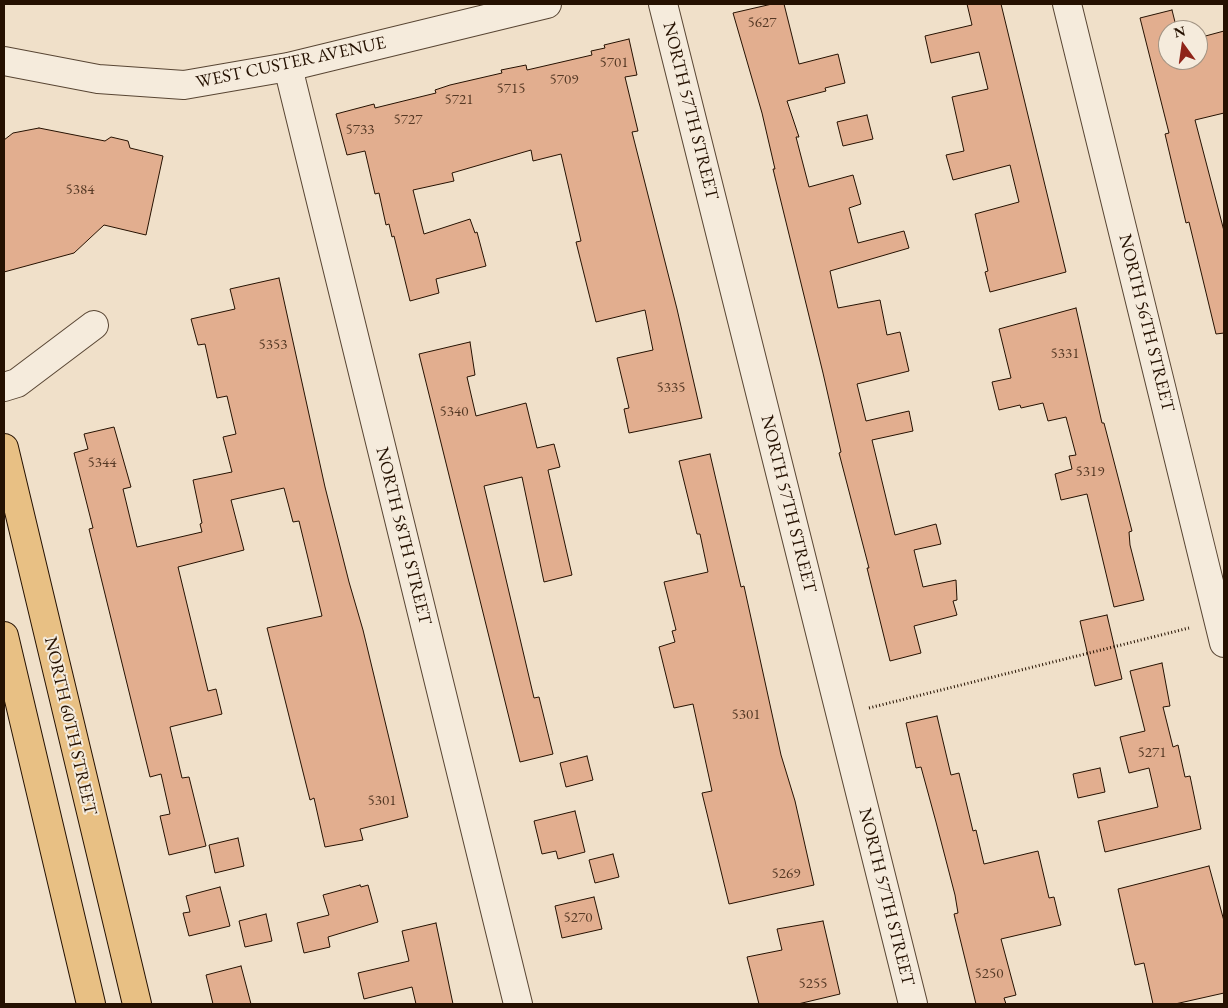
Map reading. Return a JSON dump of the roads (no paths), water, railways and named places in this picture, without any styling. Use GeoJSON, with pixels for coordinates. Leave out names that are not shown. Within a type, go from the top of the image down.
{"type":"FeatureCollection","features":[{"type":"Feature","properties":{"kind":"main road","name":"NORTH 60TH STREET"},"geometry":{"type":"LineString","coordinates":[[4,448],[137,1004]]}},
{"type":"Feature","properties":{"kind":"main road"},"geometry":{"type":"LineString","coordinates":[[4,636],[91,1004]]}},
{"type":"Feature","properties":{"kind":"street","name":"WEST CUSTER AVENUE"},"geometry":{"type":"LineString","coordinates":[[4,61],[98,79],[184,85],[288,67],[547,4]]}},
{"type":"Feature","properties":{"kind":"street","name":"NORTH 57TH STREET"},"geometry":{"type":"LineString","coordinates":[[663,4],[913,1004]]}},
{"type":"Feature","properties":{"kind":"street","name":"NORTH 56TH STREET"},"geometry":{"type":"LineString","coordinates":[[1067,4],[1224,643]]}},
{"type":"Feature","properties":{"kind":"street","name":"NORTH 58TH STREET"},"geometry":{"type":"LineString","coordinates":[[288,67],[518,1004]]}},
{"type":"Feature","properties":{"kind":"street"},"geometry":{"type":"LineString","coordinates":[[4,387],[17,383],[94,325]]}}]}
